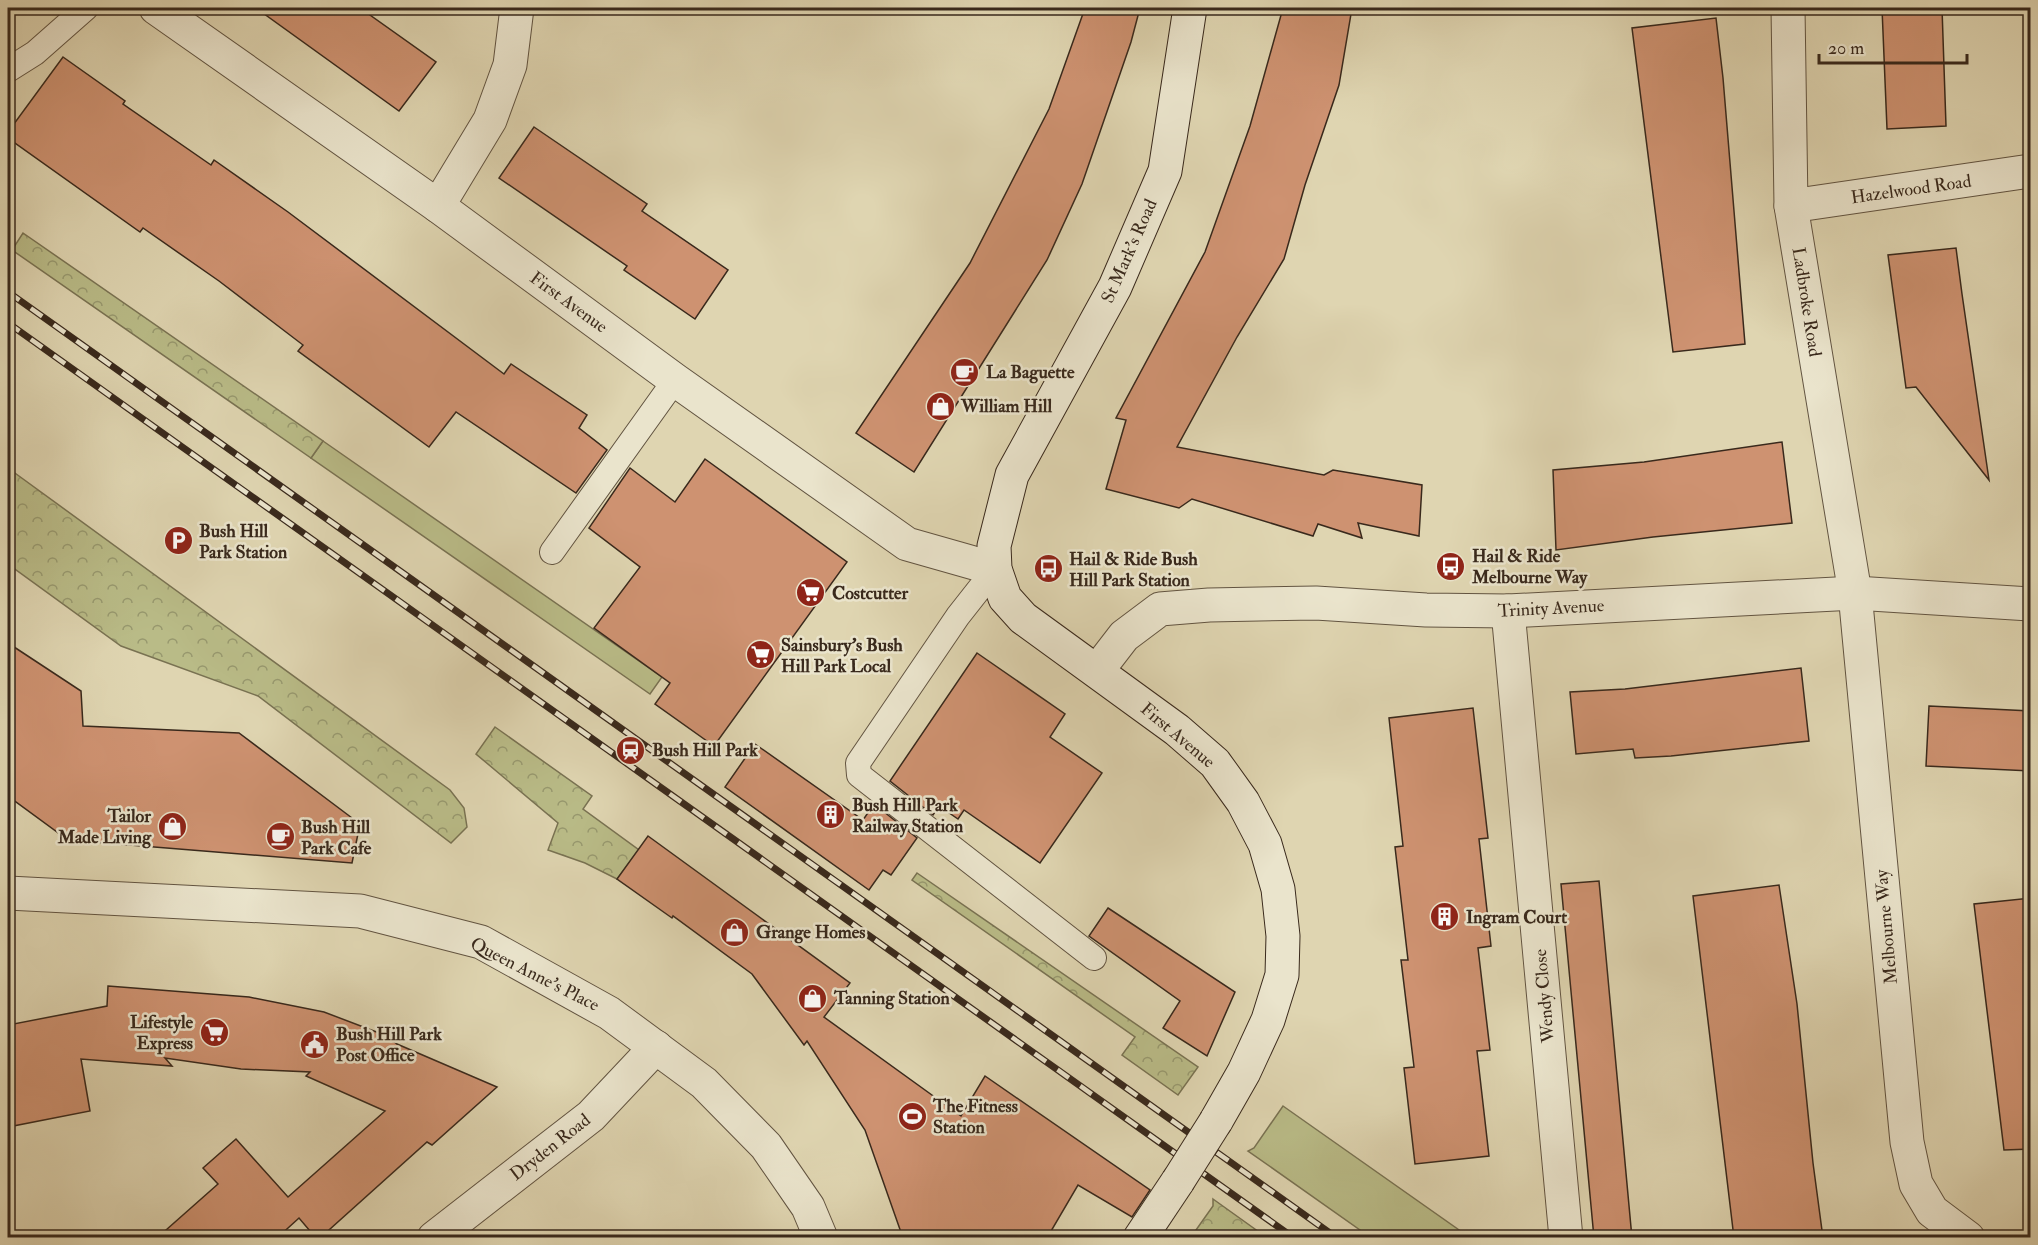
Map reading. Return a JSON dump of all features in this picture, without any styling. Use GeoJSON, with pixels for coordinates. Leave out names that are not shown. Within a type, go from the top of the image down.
{"type":"FeatureCollection","features":[{"type":"Feature","properties":{"kind":"street","name":"First Avenue"},"geometry":{"type":"LineString","coordinates":[[156,8],[438,206],[675,380],[907,544],[995,569]]}},
{"type":"Feature","properties":{"kind":"street"},"geometry":{"type":"LineString","coordinates":[[438,206],[490,120],[510,65],[517,8]]}},
{"type":"Feature","properties":{"kind":"street","name":"St Mark's Road"},"geometry":{"type":"LineString","coordinates":[[1012,475],[1115,286],[1165,171],[1190,8]]}},
{"type":"Feature","properties":{"kind":"street","name":"Ladbroke Road"},"geometry":{"type":"LineString","coordinates":[[1788,8],[1791,206],[1855,593]]}},
{"type":"Feature","properties":{"kind":"street","name":"Hazelwood Road"},"geometry":{"type":"LineString","coordinates":[[1791,206],[2031,171]]}},
{"type":"Feature","properties":{"kind":"street","name":"First Avenue"},"geometry":{"type":"LineString","coordinates":[[1012,475],[994,546],[995,569],[1005,598],[1023,618],[1177,730],[1215,763],[1243,802],[1265,844],[1278,889],[1283,936],[1282,975],[1268,1020],[1244,1072],[1216,1121],[1140,1238]]}},
{"type":"Feature","properties":{"kind":"street","name":"Trinity Avenue"},"geometry":{"type":"LineString","coordinates":[[1097,671],[1124,636],[1160,609],[1209,605],[1317,603],[1426,610],[1508,611],[1855,593],[2031,604]]}},
{"type":"Feature","properties":{"kind":"street","name":"Melbourne Way"},"geometry":{"type":"LineString","coordinates":[[1855,593],[1906,1142],[1916,1184],[1932,1211],[1968,1238]]}},
{"type":"Feature","properties":{"kind":"street","name":"Wendy Close"},"geometry":{"type":"LineString","coordinates":[[1508,611],[1566,1238]]}},
{"type":"Feature","properties":{"kind":"street","name":"Queen Anne's Place"},"geometry":{"type":"LineString","coordinates":[[8,893],[360,911],[481,942],[609,1012],[704,1083],[766,1146],[808,1207],[821,1238]]}},
{"type":"Feature","properties":{"kind":"street","name":"Dryden Road"},"geometry":{"type":"LineString","coordinates":[[434,1238],[591,1116],[656,1047]]}},
{"type":"Feature","properties":{"kind":"lane"},"geometry":{"type":"LineString","coordinates":[[8,70],[35,53],[86,8]]}},
{"type":"Feature","properties":{"kind":"lane"},"geometry":{"type":"LineString","coordinates":[[552,552],[675,380]]}},
{"type":"Feature","properties":{"kind":"lane"},"geometry":{"type":"LineString","coordinates":[[995,569],[958,616],[858,763],[859,775],[1094,958]]}},
{"type":"Feature","properties":{"kind":"green space"},"geometry":{"type":"Polygon","coordinates":[[[23,233],[323,441],[311,458],[12,250],[23,233]]]}},
{"type":"Feature","properties":{"kind":"green space"},"geometry":{"type":"Polygon","coordinates":[[[323,441],[662,677],[650,694],[311,458],[323,441]]]}},
{"type":"Feature","properties":{"kind":"green space"},"geometry":{"type":"Polygon","coordinates":[[[8,468],[450,790],[464,808],[467,827],[451,843],[258,696],[121,646],[8,564],[8,468]]]}},
{"type":"Feature","properties":{"kind":"green space"},"geometry":{"type":"Polygon","coordinates":[[[495,727],[592,796],[583,809],[639,850],[617,879],[585,863],[548,850],[558,823],[476,754],[495,727]]]}},
{"type":"Feature","properties":{"kind":"green space"},"geometry":{"type":"Polygon","coordinates":[[[917,873],[1198,1067],[1178,1095],[1122,1055],[1135,1037],[912,880],[917,873]]]}},
{"type":"Feature","properties":{"kind":"green space"},"geometry":{"type":"Polygon","coordinates":[[[1283,1106],[1469,1237],[1370,1237],[1248,1151],[1254,1148],[1283,1106]]]}},
{"type":"Feature","properties":{"kind":"green space"},"geometry":{"type":"Polygon","coordinates":[[[1213,1199],[1266,1237],[1191,1237],[1213,1206],[1213,1199]]]}},
{"type":"Feature","properties":{"kind":"building"},"geometry":{"type":"Polygon","coordinates":[[[256,8],[360,8],[436,62],[399,111],[256,8]]]}},
{"type":"Feature","properties":{"kind":"building"},"geometry":{"type":"Polygon","coordinates":[[[1085,8],[1140,8],[1131,42],[1082,184],[1047,260],[914,472],[856,433],[970,263],[1049,109],[1085,8]]]}},
{"type":"Feature","properties":{"kind":"building"},"geometry":{"type":"Polygon","coordinates":[[[1283,8],[1352,8],[1339,85],[1305,185],[1284,259],[1237,337],[1177,447],[1324,475],[1333,470],[1422,485],[1419,536],[1358,523],[1362,538],[1318,524],[1313,536],[1192,499],[1179,508],[1106,489],[1126,420],[1116,418],[1205,252],[1250,126],[1283,8]]]}},
{"type":"Feature","properties":{"kind":"building"},"geometry":{"type":"Polygon","coordinates":[[[1882,8],[1942,8],[1946,126],[1887,129],[1882,8]]]}},
{"type":"Feature","properties":{"kind":"building"},"geometry":{"type":"Polygon","coordinates":[[[1716,18],[1745,344],[1673,352],[1632,28],[1716,18]]]}},
{"type":"Feature","properties":{"kind":"building"},"geometry":{"type":"Polygon","coordinates":[[[63,57],[125,101],[123,104],[211,165],[214,160],[288,212],[504,374],[511,364],[587,415],[579,428],[607,450],[576,493],[456,412],[429,447],[298,351],[303,345],[219,281],[143,228],[140,232],[8,138],[8,132],[63,57]]]}},
{"type":"Feature","properties":{"kind":"building"},"geometry":{"type":"Polygon","coordinates":[[[534,127],[647,204],[642,211],[728,270],[695,319],[624,270],[627,266],[499,178],[534,127]]]}},
{"type":"Feature","properties":{"kind":"building"},"geometry":{"type":"Polygon","coordinates":[[[1956,248],[1989,480],[1916,387],[1906,388],[1888,255],[1956,248]]]}},
{"type":"Feature","properties":{"kind":"building"},"geometry":{"type":"Polygon","coordinates":[[[1782,442],[1792,523],[1653,537],[1556,550],[1553,470],[1644,462],[1782,442]]]}},
{"type":"Feature","properties":{"kind":"building"},"geometry":{"type":"Polygon","coordinates":[[[705,459],[847,562],[714,746],[655,704],[670,683],[594,628],[640,567],[589,528],[630,468],[675,502],[705,459]]]}},
{"type":"Feature","properties":{"kind":"building"},"geometry":{"type":"Polygon","coordinates":[[[8,643],[81,691],[83,726],[239,733],[360,824],[352,863],[68,840],[8,796],[8,643]]]}},
{"type":"Feature","properties":{"kind":"building"},"geometry":{"type":"Polygon","coordinates":[[[977,653],[1065,714],[1050,737],[1102,773],[1040,863],[964,810],[958,819],[939,806],[933,815],[890,781],[977,653]]]}},
{"type":"Feature","properties":{"kind":"building"},"geometry":{"type":"Polygon","coordinates":[[[1801,668],[1809,741],[1671,756],[1635,758],[1633,749],[1576,754],[1570,692],[1625,689],[1801,668]]]}},
{"type":"Feature","properties":{"kind":"building"},"geometry":{"type":"Polygon","coordinates":[[[1929,706],[2031,711],[2031,771],[1926,766],[1929,706]]]}},
{"type":"Feature","properties":{"kind":"building","name":"Ingram Court"},"geometry":{"type":"Polygon","coordinates":[[[1473,708],[1488,838],[1479,839],[1491,946],[1478,948],[1490,1050],[1477,1051],[1489,1156],[1415,1164],[1404,1068],[1414,1067],[1401,960],[1408,960],[1395,847],[1403,846],[1389,718],[1473,708]]]}},
{"type":"Feature","properties":{"kind":"building"},"geometry":{"type":"Polygon","coordinates":[[[755,744],[863,820],[874,804],[917,838],[891,875],[883,870],[869,890],[725,787],[755,744]]]}},
{"type":"Feature","properties":{"kind":"building"},"geometry":{"type":"Polygon","coordinates":[[[648,836],[850,983],[824,1017],[961,1116],[985,1076],[1150,1190],[1132,1217],[1078,1185],[1047,1238],[903,1238],[865,1130],[807,1041],[804,1045],[752,974],[673,916],[672,918],[617,879],[648,836]]]}},
{"type":"Feature","properties":{"kind":"building"},"geometry":{"type":"Polygon","coordinates":[[[1599,881],[1632,1238],[1594,1238],[1561,884],[1599,881]]]}},
{"type":"Feature","properties":{"kind":"building"},"geometry":{"type":"Polygon","coordinates":[[[1779,885],[1797,1004],[1823,1238],[1734,1238],[1693,896],[1779,885]]]}},
{"type":"Feature","properties":{"kind":"building"},"geometry":{"type":"Polygon","coordinates":[[[2031,898],[2031,1149],[2004,1150],[1974,904],[2031,898]]]}},
{"type":"Feature","properties":{"kind":"building"},"geometry":{"type":"Polygon","coordinates":[[[1108,908],[1235,992],[1207,1056],[1163,1028],[1180,1001],[1089,936],[1108,908]]]}},
{"type":"Feature","properties":{"kind":"building"},"geometry":{"type":"Polygon","coordinates":[[[108,986],[249,997],[324,1012],[387,1036],[397,1044],[497,1087],[432,1145],[427,1142],[320,1238],[316,1238],[299,1218],[277,1238],[157,1238],[218,1184],[203,1168],[236,1139],[288,1197],[385,1111],[306,1076],[310,1072],[241,1069],[165,1058],[172,1066],[81,1059],[90,1111],[8,1127],[8,1025],[107,1006],[108,986]]]}},
{"type":"Feature","properties":{"kind":"railway"},"geometry":{"type":"LineString","coordinates":[[8,292],[1337,1238]]}},
{"type":"Feature","properties":{"kind":"railway"},"geometry":{"type":"LineString","coordinates":[[8,323],[1294,1238]]}},
{"type":"Feature","properties":{"kind":"place","name":"La Baguette"},"geometry":{"type":"Point","coordinates":[965,372]}},
{"type":"Feature","properties":{"kind":"place","name":"William Hill"},"geometry":{"type":"Point","coordinates":[940,406]}},
{"type":"Feature","properties":{"kind":"place","name":"Bush Hill Park Station"},"geometry":{"type":"Point","coordinates":[178,541]}},
{"type":"Feature","properties":{"kind":"place","name":"Hail & Ride Melbourne Way"},"geometry":{"type":"Point","coordinates":[1451,566]}},
{"type":"Feature","properties":{"kind":"place","name":"Hail & Ride Bush Hill Park Station"},"geometry":{"type":"Point","coordinates":[1048,569]}},
{"type":"Feature","properties":{"kind":"place","name":"Costcutter"},"geometry":{"type":"Point","coordinates":[811,593]}},
{"type":"Feature","properties":{"kind":"place","name":"Sainsbury's Bush Hill Park Local"},"geometry":{"type":"Point","coordinates":[760,655]}},
{"type":"Feature","properties":{"kind":"place","name":"Bush Hill Park"},"geometry":{"type":"Point","coordinates":[631,750]}},
{"type":"Feature","properties":{"kind":"place","name":"Bush Hill Park Railway Station"},"geometry":{"type":"Point","coordinates":[831,815]}},
{"type":"Feature","properties":{"kind":"place","name":"Tailor Made Living"},"geometry":{"type":"Point","coordinates":[172,826]}},
{"type":"Feature","properties":{"kind":"place","name":"Bush Hill Park Cafe"},"geometry":{"type":"Point","coordinates":[280,837]}},
{"type":"Feature","properties":{"kind":"place","name":"Ingram Court"},"geometry":{"type":"Point","coordinates":[1445,917]}},
{"type":"Feature","properties":{"kind":"place","name":"Grange Homes"},"geometry":{"type":"Point","coordinates":[735,932]}},
{"type":"Feature","properties":{"kind":"place","name":"Tanning Station"},"geometry":{"type":"Point","coordinates":[813,998]}},
{"type":"Feature","properties":{"kind":"place","name":"Lifestyle Express"},"geometry":{"type":"Point","coordinates":[214,1032]}},
{"type":"Feature","properties":{"kind":"place","name":"Bush Hill Park Post Office"},"geometry":{"type":"Point","coordinates":[315,1044]}},
{"type":"Feature","properties":{"kind":"place","name":"The Fitness Station"},"geometry":{"type":"Point","coordinates":[912,1116]}}]}
